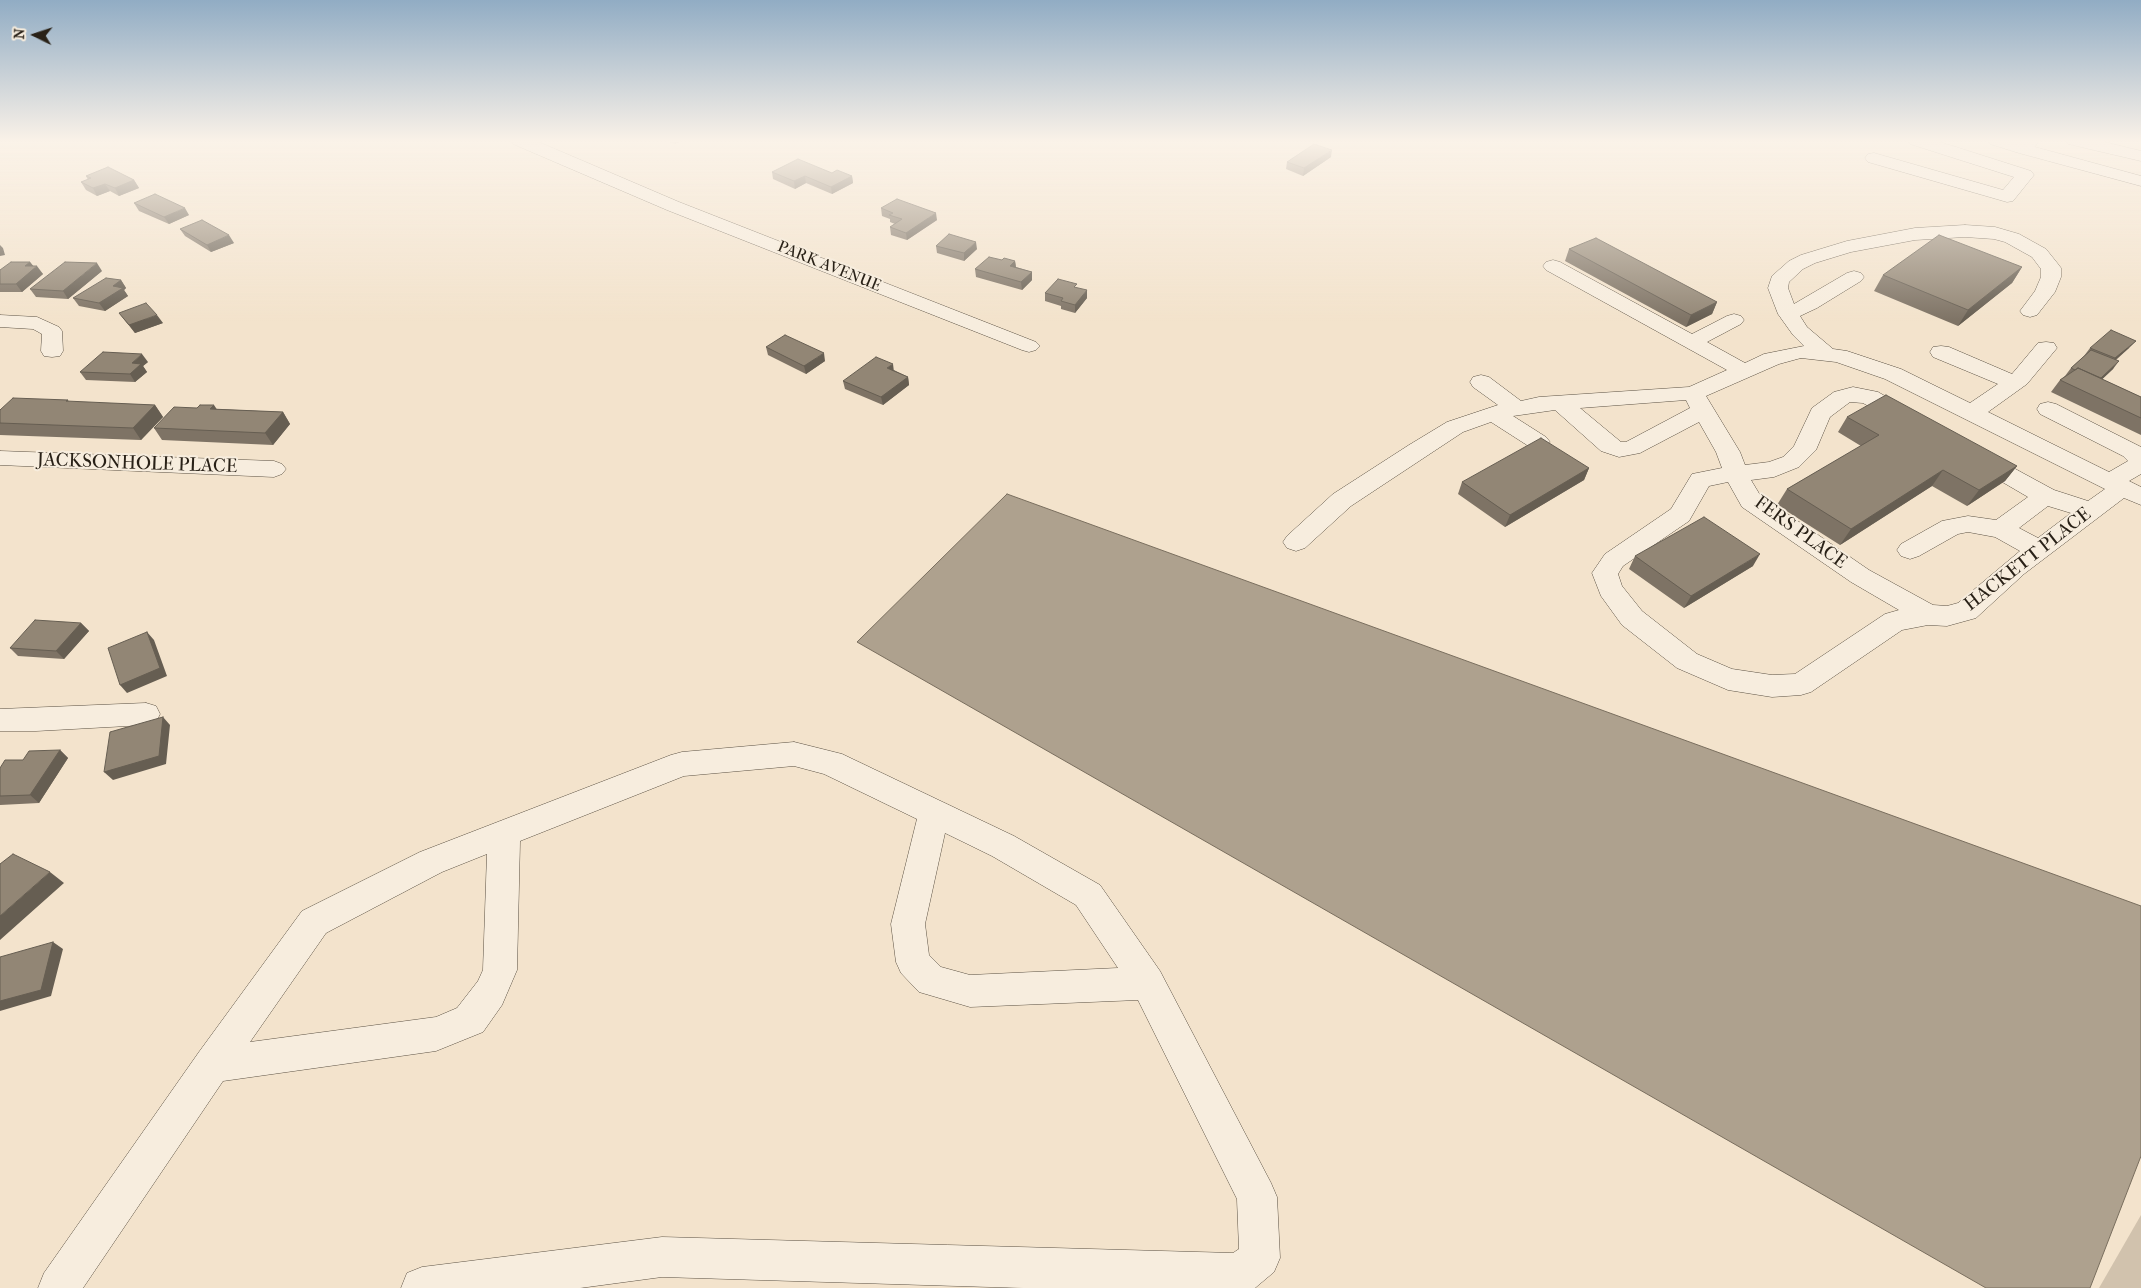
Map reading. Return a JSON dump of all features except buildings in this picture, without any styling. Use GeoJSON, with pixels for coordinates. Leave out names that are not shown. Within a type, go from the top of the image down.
{"type":"FeatureCollection","features":[{"type":"Feature","properties":{"kind":"street","name":"PARK AVENUE"},"geometry":{"type":"LineString","coordinates":[[659,200],[1029,346]]}},
{"type":"Feature","properties":{"kind":"street"},"geometry":{"type":"LineString","coordinates":[[1826,354],[1800,331],[1788,314],[1778,288],[1779,280],[1796,265],[1808,259],[1847,247],[1915,234],[1965,231],[1995,233],[2012,238],[2038,253],[2051,268],[2051,277],[2045,292],[2030,311]]}},
{"type":"Feature","properties":{"kind":"street"},"geometry":{"type":"LineString","coordinates":[[1553,266],[1744,371]]}},
{"type":"Feature","properties":{"kind":"street"},"geometry":{"type":"LineString","coordinates":[[1788,314],[1810,304],[1854,276]]}},
{"type":"Feature","properties":{"kind":"street"},"geometry":{"type":"LineString","coordinates":[[1692,342],[1734,320]]}},
{"type":"Feature","properties":{"kind":"street"},"geometry":{"type":"LineString","coordinates":[[0,321],[38,324],[52,331],[52,351]]}},
{"type":"Feature","properties":{"kind":"street"},"geometry":{"type":"LineString","coordinates":[[1973,412],[2015,383],[2046,348]]}},
{"type":"Feature","properties":{"kind":"street"},"geometry":{"type":"LineString","coordinates":[[1941,352],[2015,383]]}},
{"type":"Feature","properties":{"kind":"street"},"geometry":{"type":"LineString","coordinates":[[1561,403],[1609,446],[1619,450],[1632,448],[1744,371],[1793,353],[1826,354],[1857,360],[1893,374],[2125,488]]}},
{"type":"Feature","properties":{"kind":"street"},"geometry":{"type":"LineString","coordinates":[[1481,382],[1517,408]]}},
{"type":"Feature","properties":{"kind":"street"},"geometry":{"type":"LineString","coordinates":[[1736,473],[1774,469],[1791,462],[1804,450],[1820,413],[1842,397],[1853,394],[1870,397],[1928,430]]}},
{"type":"Feature","properties":{"kind":"street"},"geometry":{"type":"LineString","coordinates":[[1296,542],[1342,500],[1417,450],[1455,427],[1492,413],[1561,403],[1698,401]]}},
{"type":"Feature","properties":{"kind":"street","name":"FERS PLACE"},"geometry":{"type":"LineString","coordinates":[[1698,401],[1728,452],[1736,473],[1751,501],[1860,576],[1928,615]]}},
{"type":"Feature","properties":{"kind":"street","name":"HACKETT PLACE"},"geometry":{"type":"LineString","coordinates":[[1736,473],[1700,480],[1680,515],[1614,560],[1605,572],[1610,589],[1632,618],[1687,661],[1728,679],[1772,686],[1801,684],[1895,621],[1928,615],[1947,616],[1967,611],[2014,568],[2125,488],[2140,464],[2139,458],[2131,451],[2048,409]]}},
{"type":"Feature","properties":{"kind":"street"},"geometry":{"type":"LineString","coordinates":[[1492,413],[1538,442]]}},
{"type":"Feature","properties":{"kind":"street"},"geometry":{"type":"LineString","coordinates":[[1961,449],[2045,496],[2091,511]]}},
{"type":"Feature","properties":{"kind":"street","name":"JACKSONHOLE PLACE"},"geometry":{"type":"LineString","coordinates":[[0,458],[274,469]]}},
{"type":"Feature","properties":{"kind":"street"},"geometry":{"type":"LineString","coordinates":[[2001,528],[2045,496]]}},
{"type":"Feature","properties":{"kind":"street"},"geometry":{"type":"LineString","coordinates":[[1910,550],[1951,527],[1968,524],[2001,528],[2039,550]]}},
{"type":"Feature","properties":{"kind":"street"},"geometry":{"type":"LineString","coordinates":[[0,720],[146,714]]}},
{"type":"Feature","properties":{"kind":"street"},"geometry":{"type":"LineString","coordinates":[[59,1288],[212,1065],[314,922],[431,862],[682,764],[794,754],[831,762],[1003,846],[1088,895],[1148,982],[1258,1197],[1260,1258],[1240,1274],[662,1257],[422,1288]]}},
{"type":"Feature","properties":{"kind":"street"},"geometry":{"type":"LineString","coordinates":[[934,812],[908,924],[913,962],[931,981],[970,991],[1148,982]]}},
{"type":"Feature","properties":{"kind":"street"},"geometry":{"type":"LineString","coordinates":[[212,1065],[436,1034],[470,1020],[490,993],[500,970],[504,834]]}},
{"type":"Feature","properties":{"kind":"shaded area"},"geometry":{"type":"Polygon","coordinates":[[[1007,494],[2141,906],[2141,1156],[2090,1288],[1986,1288],[857,642],[1007,494]]]}},
{"type":"Feature","properties":{"kind":"shaded area"},"geometry":{"type":"Polygon","coordinates":[[[2141,1215],[2141,1288],[2099,1288],[2141,1215]]]}}]}
